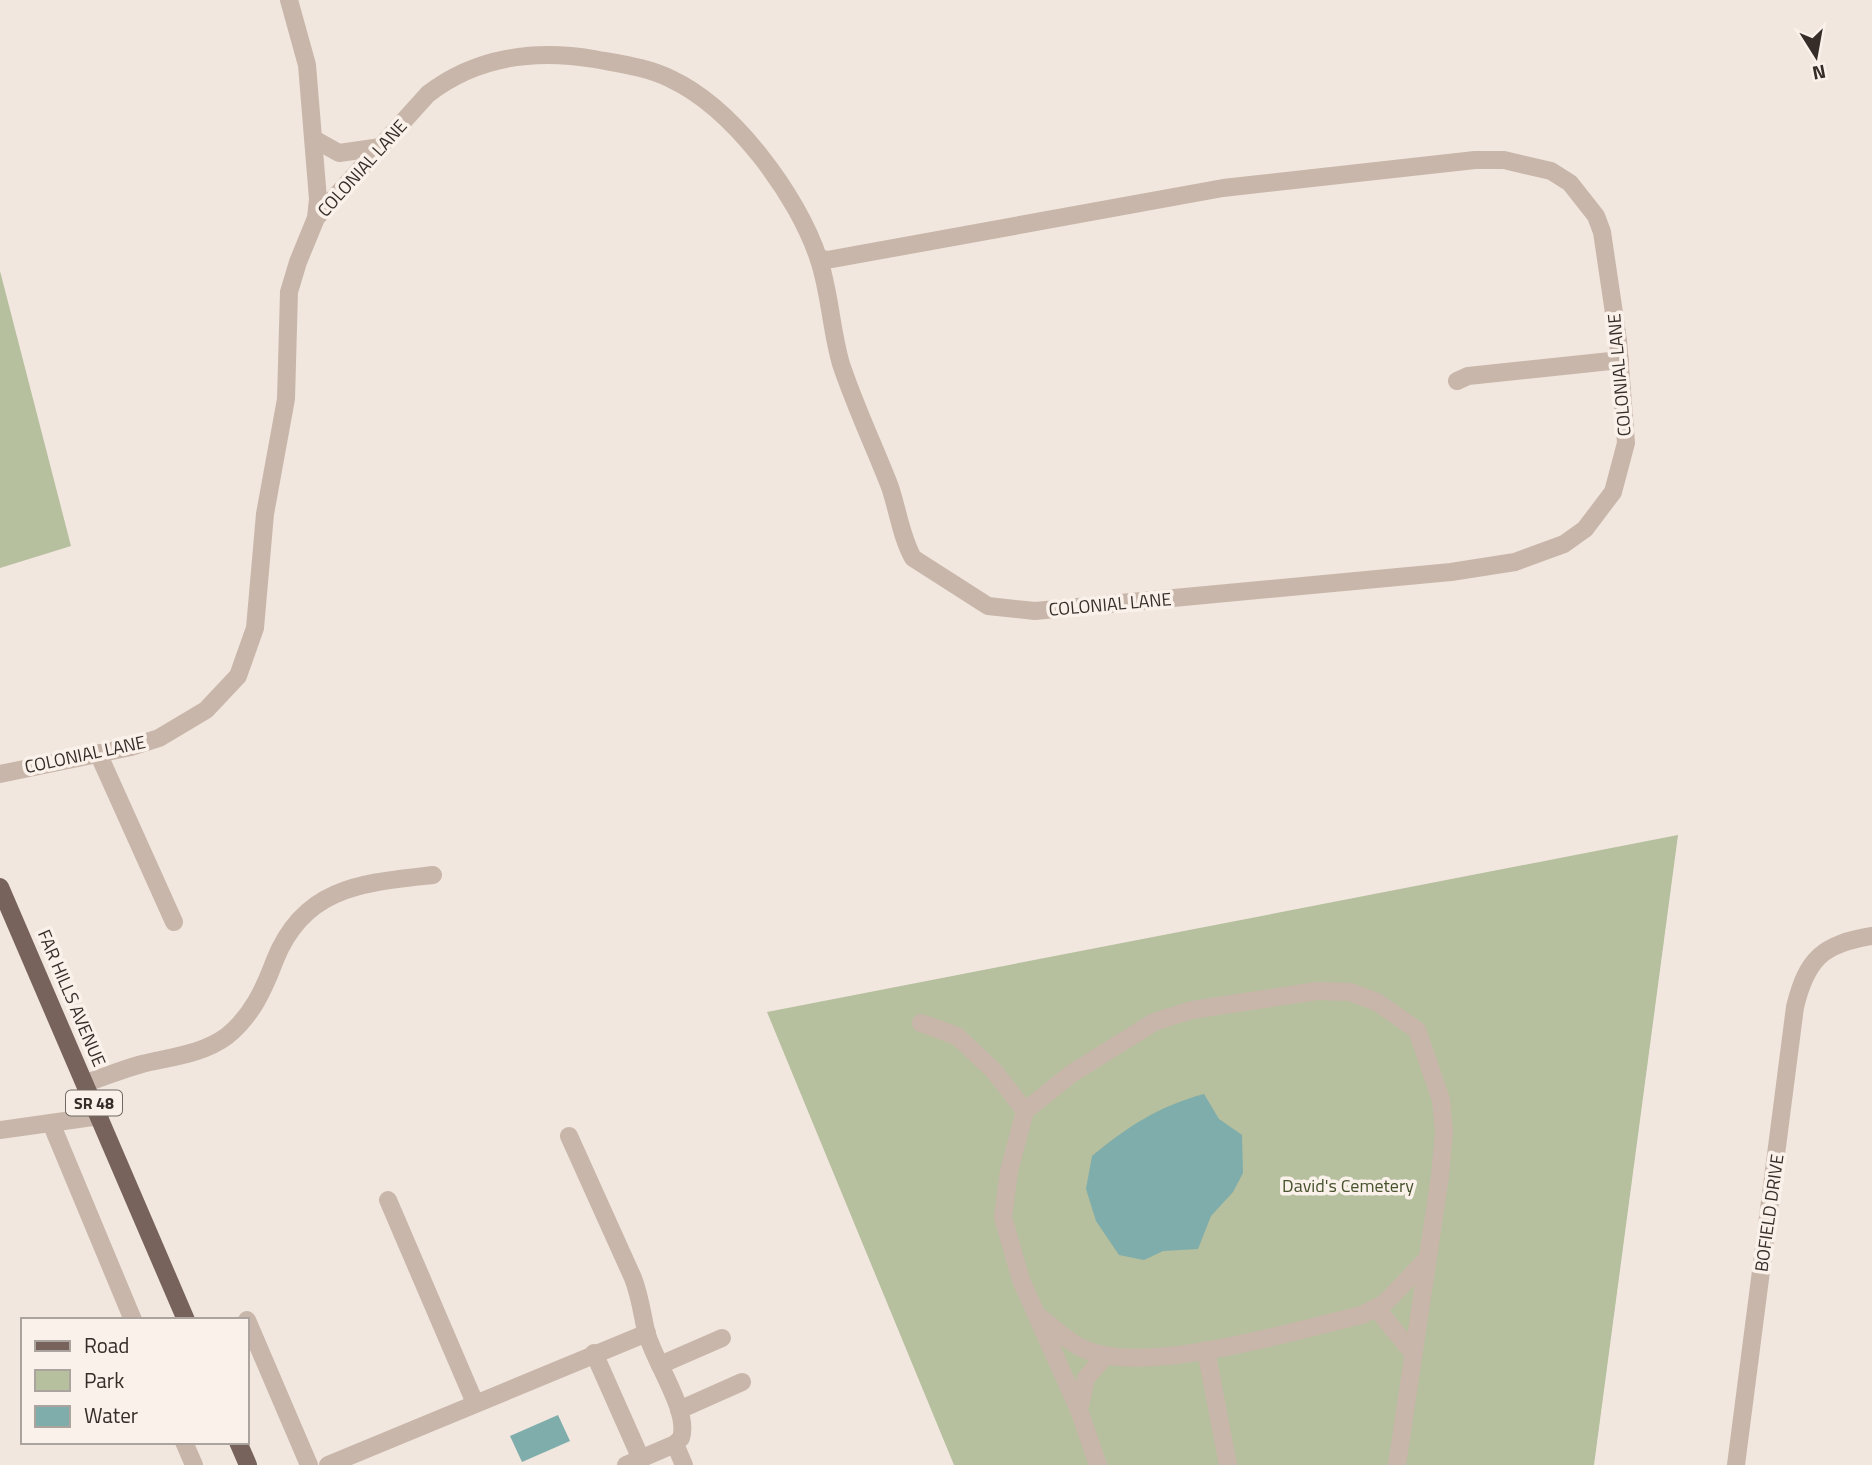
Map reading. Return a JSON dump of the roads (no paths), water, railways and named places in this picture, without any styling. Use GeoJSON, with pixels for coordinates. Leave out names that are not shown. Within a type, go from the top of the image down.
{"type":"FeatureCollection","features":[{"type":"Feature","properties":{"kind":"main road","name":"FAR HILLS AVENUE"},"geometry":{"type":"LineString","coordinates":[[0,887],[185,1318]]}},
{"type":"Feature","properties":{"kind":"main road"},"geometry":{"type":"LineString","coordinates":[[239,1444],[248,1465]]}},
{"type":"Feature","properties":{"kind":"street"},"geometry":{"type":"LineString","coordinates":[[289,0],[307,65],[314,139],[316,218]]}},
{"type":"Feature","properties":{"kind":"street","name":"COLONIAL LANE"},"geometry":{"type":"LineString","coordinates":[[0,774],[131,747],[184,725],[228,689],[248,654],[255,628],[265,514],[286,399],[289,292],[316,218],[437,87],[468,69],[485,63],[543,54],[575,56],[634,66],[670,78],[694,92],[719,110],[748,140],[794,208],[819,258],[840,361],[890,489],[909,551],[913,558],[951,585],[988,606],[1035,611],[1344,583],[1451,572],[1515,562],[1564,544],[1585,529],[1613,492],[1626,443],[1620,360],[1602,232],[1596,216],[1570,183],[1551,171],[1504,160],[1475,160],[1223,188],[934,243],[827,260],[819,258]]}},
{"type":"Feature","properties":{"kind":"street"},"geometry":{"type":"LineString","coordinates":[[314,139],[338,153],[381,146]]}},
{"type":"Feature","properties":{"kind":"street"},"geometry":{"type":"LineString","coordinates":[[1457,381],[1468,376],[1620,360]]}},
{"type":"Feature","properties":{"kind":"street"},"geometry":{"type":"LineString","coordinates":[[98,754],[174,922]]}},
{"type":"Feature","properties":{"kind":"street"},"geometry":{"type":"LineString","coordinates":[[86,1083],[139,1065],[207,1048],[226,1037],[256,1004],[289,930],[320,901],[359,885],[433,875]]}},
{"type":"Feature","properties":{"kind":"street","name":"BOFIELD DRIVE"},"geometry":{"type":"LineString","coordinates":[[1736,1465],[1795,1007],[1801,982],[1811,964],[1830,947],[1843,941],[1872,936]]}},
{"type":"Feature","properties":{"kind":"street"},"geometry":{"type":"LineString","coordinates":[[1098,1465],[1079,1410],[1021,1280],[1003,1217],[1009,1171],[1025,1111],[1071,1074],[1154,1022],[1204,1008],[1317,991],[1350,992],[1377,1002],[1417,1030],[1441,1100],[1444,1132],[1397,1465]]}},
{"type":"Feature","properties":{"kind":"street"},"geometry":{"type":"LineString","coordinates":[[921,1023],[957,1035],[994,1071],[1025,1111]]}},
{"type":"Feature","properties":{"kind":"street"},"geometry":{"type":"LineString","coordinates":[[0,1130],[100,1116]]}},
{"type":"Feature","properties":{"kind":"street"},"geometry":{"type":"LineString","coordinates":[[51,1123],[132,1318]]}},
{"type":"Feature","properties":{"kind":"street"},"geometry":{"type":"LineString","coordinates":[[569,1136],[640,1298],[646,1333],[679,1410],[684,1429],[675,1444],[633,1462],[594,1353]]}},
{"type":"Feature","properties":{"kind":"street"},"geometry":{"type":"LineString","coordinates":[[388,1200],[475,1403]]}},
{"type":"Feature","properties":{"kind":"street"},"geometry":{"type":"LineString","coordinates":[[1038,1316],[1083,1349],[1105,1356],[1152,1356],[1206,1350],[1362,1315],[1385,1303],[1427,1259]]}},
{"type":"Feature","properties":{"kind":"street"},"geometry":{"type":"LineString","coordinates":[[1376,1308],[1413,1353]]}},
{"type":"Feature","properties":{"kind":"street"},"geometry":{"type":"LineString","coordinates":[[248,1322],[309,1465]]}},
{"type":"Feature","properties":{"kind":"street"},"geometry":{"type":"LineString","coordinates":[[328,1465],[646,1333]]}},
{"type":"Feature","properties":{"kind":"street"},"geometry":{"type":"LineString","coordinates":[[660,1365],[722,1338]]}},
{"type":"Feature","properties":{"kind":"street"},"geometry":{"type":"LineString","coordinates":[[1206,1350],[1228,1465]]}},
{"type":"Feature","properties":{"kind":"street"},"geometry":{"type":"LineString","coordinates":[[1079,1410],[1086,1378],[1105,1356]]}},
{"type":"Feature","properties":{"kind":"street"},"geometry":{"type":"LineString","coordinates":[[679,1410],[741,1381]]}},
{"type":"Feature","properties":{"kind":"street"},"geometry":{"type":"LineString","coordinates":[[185,1444],[194,1465]]}},
{"type":"Feature","properties":{"kind":"street"},"geometry":{"type":"LineString","coordinates":[[675,1444],[684,1465]]}},
{"type":"Feature","properties":{"kind":"water"},"geometry":{"type":"Polygon","coordinates":[[[1204,1094],[1219,1119],[1242,1135],[1243,1173],[1233,1192],[1211,1216],[1198,1249],[1163,1251],[1144,1260],[1119,1255],[1096,1221],[1086,1189],[1092,1156],[1144,1119],[1172,1105],[1204,1094]]]}},
{"type":"Feature","properties":{"kind":"water"},"geometry":{"type":"Polygon","coordinates":[[[558,1415],[570,1441],[522,1462],[510,1436],[558,1415]]]}},
{"type":"Feature","properties":{"kind":"park label","name":"David's Cemetery"},"geometry":{"type":"Point","coordinates":[1348,1185]}}]}
